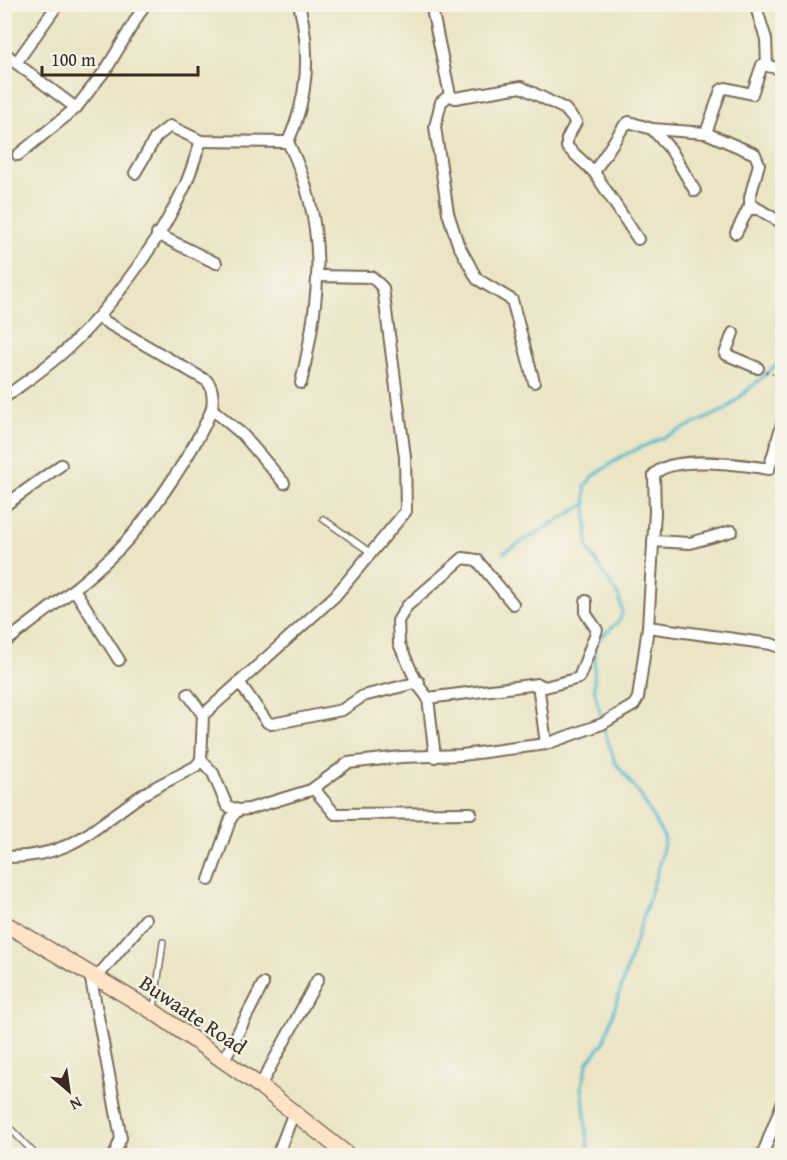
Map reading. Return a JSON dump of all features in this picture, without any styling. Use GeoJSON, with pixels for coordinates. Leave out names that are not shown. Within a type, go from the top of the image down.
{"type":"FeatureCollection","features":[{"type":"Feature","properties":{"kind":"street"},"geometry":{"type":"LineString","coordinates":[[16,63],[58,4]]}},
{"type":"Feature","properties":{"kind":"street"},"geometry":{"type":"LineString","coordinates":[[18,155],[76,108],[107,68],[145,4]]}},
{"type":"Feature","properties":{"kind":"street"},"geometry":{"type":"LineString","coordinates":[[299,4],[307,48],[305,88],[300,115],[288,142],[303,174],[313,206],[317,276],[314,322],[300,383]]}},
{"type":"Feature","properties":{"kind":"street"},"geometry":{"type":"LineString","coordinates":[[431,4],[450,95],[455,98],[499,90],[526,89],[573,115],[576,122],[567,139],[567,147],[594,172],[638,239]]}},
{"type":"Feature","properties":{"kind":"street"},"geometry":{"type":"LineString","coordinates":[[755,4],[766,39],[767,65]]}},
{"type":"Feature","properties":{"kind":"street"},"geometry":{"type":"LineString","coordinates":[[4,52],[76,108]]}},
{"type":"Feature","properties":{"kind":"street"},"geometry":{"type":"LineString","coordinates":[[706,133],[721,90],[726,88],[752,94],[756,90],[760,67],[767,65],[783,69]]}},
{"type":"Feature","properties":{"kind":"street"},"geometry":{"type":"LineString","coordinates":[[450,95],[441,102],[435,127],[448,213],[469,270],[477,279],[512,300],[534,382]]}},
{"type":"Feature","properties":{"kind":"street"},"geometry":{"type":"LineString","coordinates":[[594,172],[627,123],[632,121],[652,129],[706,133],[747,149],[757,157],[759,167],[749,201],[755,209],[783,224]]}},
{"type":"Feature","properties":{"kind":"street"},"geometry":{"type":"LineString","coordinates":[[135,173],[156,137],[170,126],[201,141],[288,142]]}},
{"type":"Feature","properties":{"kind":"street"},"geometry":{"type":"LineString","coordinates":[[652,129],[671,150],[695,191]]}},
{"type":"Feature","properties":{"kind":"street"},"geometry":{"type":"LineString","coordinates":[[4,398],[58,357],[99,318],[157,234],[184,188],[201,141]]}},
{"type":"Feature","properties":{"kind":"street"},"geometry":{"type":"LineString","coordinates":[[736,233],[748,209],[755,209]]}},
{"type":"Feature","properties":{"kind":"street"},"geometry":{"type":"LineString","coordinates":[[157,234],[216,263]]}},
{"type":"Feature","properties":{"kind":"street"},"geometry":{"type":"LineString","coordinates":[[203,715],[335,596],[406,511],[408,500],[405,457],[383,288],[372,277],[317,276]]}},
{"type":"Feature","properties":{"kind":"street"},"geometry":{"type":"LineString","coordinates":[[4,643],[74,589],[125,543],[167,485],[212,409],[212,388],[207,381],[99,318]]}},
{"type":"Feature","properties":{"kind":"street"},"geometry":{"type":"LineString","coordinates":[[733,333],[725,354],[761,370]]}},
{"type":"Feature","properties":{"kind":"street"},"geometry":{"type":"LineString","coordinates":[[212,409],[243,435],[284,483]]}},
{"type":"Feature","properties":{"kind":"street"},"geometry":{"type":"LineString","coordinates":[[209,880],[231,818],[238,810],[314,789],[348,763],[401,757],[435,757],[546,744],[597,726],[637,702],[648,627],[654,475],[664,467],[718,461],[769,469],[783,424]]}},
{"type":"Feature","properties":{"kind":"street"},"geometry":{"type":"LineString","coordinates":[[4,506],[61,465]]}},
{"type":"Feature","properties":{"kind":"street"},"geometry":{"type":"LineString","coordinates":[[653,541],[700,542],[732,531]]}},
{"type":"Feature","properties":{"kind":"street"},"geometry":{"type":"LineString","coordinates":[[435,757],[428,698],[399,644],[397,633],[401,614],[463,558],[477,560],[513,604]]}},
{"type":"Feature","properties":{"kind":"street"},"geometry":{"type":"LineString","coordinates":[[74,589],[119,660]]}},
{"type":"Feature","properties":{"kind":"street"},"geometry":{"type":"LineString","coordinates":[[428,698],[538,684],[545,687],[570,682],[582,674],[597,630],[585,611],[586,601]]}},
{"type":"Feature","properties":{"kind":"street"},"geometry":{"type":"LineString","coordinates":[[648,627],[771,644],[783,648]]}},
{"type":"Feature","properties":{"kind":"street"},"geometry":{"type":"LineString","coordinates":[[239,682],[267,722],[272,724],[342,710],[368,694],[418,682]]}},
{"type":"Feature","properties":{"kind":"street"},"geometry":{"type":"LineString","coordinates":[[538,684],[546,744]]}},
{"type":"Feature","properties":{"kind":"street"},"geometry":{"type":"LineString","coordinates":[[4,857],[46,854],[73,844],[142,795],[196,766],[201,760],[203,715],[188,694]]}},
{"type":"Feature","properties":{"kind":"street"},"geometry":{"type":"LineString","coordinates":[[201,760],[213,773],[227,806],[238,810]]}},
{"type":"Feature","properties":{"kind":"street"},"geometry":{"type":"LineString","coordinates":[[314,789],[335,814],[471,813]]}},
{"type":"Feature","properties":{"kind":"street"},"geometry":{"type":"LineString","coordinates":[[114,1155],[121,1138],[94,975],[146,919]]}},
{"type":"Feature","properties":{"kind":"street","name":"Buwaate Road"},"geometry":{"type":"LineString","coordinates":[[4,923],[154,1012],[260,1086],[349,1155]]}},
{"type":"Feature","properties":{"kind":"street"},"geometry":{"type":"LineString","coordinates":[[260,1086],[318,979]]}},
{"type":"Feature","properties":{"kind":"street"},"geometry":{"type":"LineString","coordinates":[[224,1060],[262,984]]}},
{"type":"Feature","properties":{"kind":"street"},"geometry":{"type":"LineString","coordinates":[[762,1155],[783,1104]]}},
{"type":"Feature","properties":{"kind":"street"},"geometry":{"type":"LineString","coordinates":[[277,1155],[294,1112]]}},
{"type":"Feature","properties":{"kind":"lane"},"geometry":{"type":"LineString","coordinates":[[323,519],[370,552]]}},
{"type":"Feature","properties":{"kind":"lane"},"geometry":{"type":"LineString","coordinates":[[154,1012],[163,942]]}},
{"type":"Feature","properties":{"kind":"lane"},"geometry":{"type":"LineString","coordinates":[[4,1122],[33,1152]]}},
{"type":"Feature","properties":{"kind":"path"},"geometry":{"type":"LineString","coordinates":[[761,370],[783,377]]}},
{"type":"Feature","properties":{"kind":"waterway"},"geometry":{"type":"LineString","coordinates":[[597,641],[620,620],[622,611],[619,597],[588,549],[585,486],[592,477],[622,456],[725,410],[782,360]]}},
{"type":"Feature","properties":{"kind":"waterway"},"geometry":{"type":"LineString","coordinates":[[503,553],[587,503]]}},
{"type":"Feature","properties":{"kind":"waterway"},"geometry":{"type":"LineString","coordinates":[[595,650],[594,689],[602,720]]}},
{"type":"Feature","properties":{"kind":"waterway"},"geometry":{"type":"LineString","coordinates":[[589,1156],[582,1085],[588,1062],[604,1042],[658,870],[665,839],[641,796],[615,762],[603,727]]}}]}
